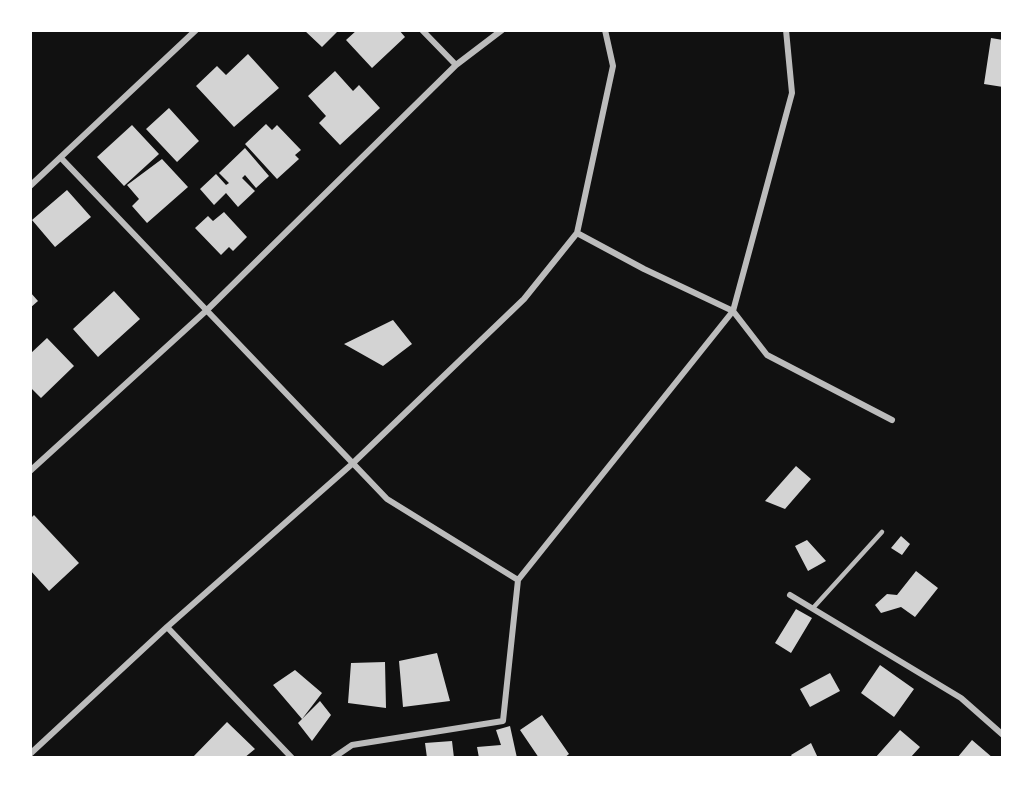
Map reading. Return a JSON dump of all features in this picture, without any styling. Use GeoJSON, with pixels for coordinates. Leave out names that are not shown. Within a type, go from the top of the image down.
{"type":"FeatureCollection","features":[{"type":"Feature","properties":{"kind":"street"},"geometry":{"type":"LineString","coordinates":[[30,186],[196,30]]}},
{"type":"Feature","properties":{"kind":"street"},"geometry":{"type":"LineString","coordinates":[[422,30],[456,65]]}},
{"type":"Feature","properties":{"kind":"street"},"geometry":{"type":"LineString","coordinates":[[30,471],[207,310],[456,65],[502,30]]}},
{"type":"Feature","properties":{"kind":"street"},"geometry":{"type":"LineString","coordinates":[[30,754],[167,627],[352,464],[524,299],[577,233],[613,66],[605,30]]}},
{"type":"Feature","properties":{"kind":"street"},"geometry":{"type":"LineString","coordinates":[[333,758],[352,745],[504,721],[518,580],[733,311],[792,93],[786,30]]}},
{"type":"Feature","properties":{"kind":"street"},"geometry":{"type":"LineString","coordinates":[[62,158],[387,499],[518,580]]}},
{"type":"Feature","properties":{"kind":"street"},"geometry":{"type":"LineString","coordinates":[[577,233],[644,269],[733,311],[767,355],[892,420]]}},
{"type":"Feature","properties":{"kind":"street"},"geometry":{"type":"LineString","coordinates":[[790,595],[961,698],[1003,735]]}},
{"type":"Feature","properties":{"kind":"street"},"geometry":{"type":"LineString","coordinates":[[167,627],[292,758]]}},
{"type":"Feature","properties":{"kind":"lane"},"geometry":{"type":"LineString","coordinates":[[813,608],[882,532]]}},
{"type":"Feature","properties":{"kind":"building"},"geometry":{"type":"Polygon","coordinates":[[[304,30],[339,30],[322,47],[304,30]]]}},
{"type":"Feature","properties":{"kind":"building"},"geometry":{"type":"Polygon","coordinates":[[[357,30],[399,30],[405,37],[372,68],[346,40],[357,30]]]}},
{"type":"Feature","properties":{"kind":"building"},"geometry":{"type":"Polygon","coordinates":[[[991,38],[1003,40],[1003,87],[984,84],[991,38]]]}},
{"type":"Feature","properties":{"kind":"building"},"geometry":{"type":"Polygon","coordinates":[[[248,54],[279,88],[234,127],[196,86],[217,66],[226,75],[248,54]]]}},
{"type":"Feature","properties":{"kind":"building"},"geometry":{"type":"Polygon","coordinates":[[[335,71],[353,91],[359,85],[380,108],[340,145],[319,123],[326,116],[308,96],[335,71]]]}},
{"type":"Feature","properties":{"kind":"building"},"geometry":{"type":"Polygon","coordinates":[[[169,108],[199,141],[177,162],[146,129],[169,108]]]}},
{"type":"Feature","properties":{"kind":"building"},"geometry":{"type":"Polygon","coordinates":[[[266,124],[272,130],[277,125],[301,150],[295,155],[299,159],[277,179],[245,144],[266,124]]]}},
{"type":"Feature","properties":{"kind":"building"},"geometry":{"type":"Polygon","coordinates":[[[132,125],[159,154],[124,186],[97,157],[132,125]]]}},
{"type":"Feature","properties":{"kind":"building"},"geometry":{"type":"Polygon","coordinates":[[[245,148],[269,176],[256,188],[245,175],[242,178],[255,191],[238,207],[226,193],[214,205],[200,189],[216,174],[226,185],[229,183],[219,173],[245,148]]]}},
{"type":"Feature","properties":{"kind":"building"},"geometry":{"type":"Polygon","coordinates":[[[162,159],[188,187],[147,223],[132,206],[139,199],[127,185],[162,159]]]}},
{"type":"Feature","properties":{"kind":"building"},"geometry":{"type":"Polygon","coordinates":[[[67,190],[91,217],[55,247],[32,220],[67,190]]]}},
{"type":"Feature","properties":{"kind":"building"},"geometry":{"type":"Polygon","coordinates":[[[224,212],[247,237],[233,251],[229,247],[221,255],[195,228],[208,216],[213,221],[224,212]]]}},
{"type":"Feature","properties":{"kind":"building"},"geometry":{"type":"Polygon","coordinates":[[[114,291],[140,319],[98,357],[73,329],[114,291]]]}},
{"type":"Feature","properties":{"kind":"building"},"geometry":{"type":"Polygon","coordinates":[[[30,292],[38,301],[30,308],[30,292]]]}},
{"type":"Feature","properties":{"kind":"building"},"geometry":{"type":"Polygon","coordinates":[[[393,320],[412,344],[383,366],[344,344],[393,320]]]}},
{"type":"Feature","properties":{"kind":"building"},"geometry":{"type":"Polygon","coordinates":[[[47,338],[74,366],[41,398],[30,387],[30,354],[47,338]]]}},
{"type":"Feature","properties":{"kind":"building"},"geometry":{"type":"Polygon","coordinates":[[[796,466],[811,479],[785,509],[765,501],[796,466]]]}},
{"type":"Feature","properties":{"kind":"building"},"geometry":{"type":"Polygon","coordinates":[[[34,515],[79,563],[49,591],[30,570],[30,519],[34,515]]]}},
{"type":"Feature","properties":{"kind":"building"},"geometry":{"type":"Polygon","coordinates":[[[901,536],[910,544],[902,555],[891,548],[901,536]]]}},
{"type":"Feature","properties":{"kind":"building"},"geometry":{"type":"Polygon","coordinates":[[[807,540],[826,561],[808,571],[795,546],[807,540]]]}},
{"type":"Feature","properties":{"kind":"building"},"geometry":{"type":"Polygon","coordinates":[[[916,571],[938,588],[915,617],[901,607],[881,613],[875,605],[887,594],[897,595],[916,571]]]}},
{"type":"Feature","properties":{"kind":"building"},"geometry":{"type":"Polygon","coordinates":[[[796,609],[812,618],[791,653],[775,643],[796,609]]]}},
{"type":"Feature","properties":{"kind":"building"},"geometry":{"type":"Polygon","coordinates":[[[437,653],[450,701],[403,707],[399,661],[437,653]]]}},
{"type":"Feature","properties":{"kind":"building"},"geometry":{"type":"Polygon","coordinates":[[[385,662],[386,708],[348,703],[351,663],[385,662]]]}},
{"type":"Feature","properties":{"kind":"building"},"geometry":{"type":"Polygon","coordinates":[[[880,665],[914,689],[894,717],[861,693],[880,665]]]}},
{"type":"Feature","properties":{"kind":"building"},"geometry":{"type":"Polygon","coordinates":[[[295,670],[322,693],[302,719],[273,685],[295,670]]]}},
{"type":"Feature","properties":{"kind":"building"},"geometry":{"type":"Polygon","coordinates":[[[830,673],[840,691],[810,707],[800,689],[830,673]]]}},
{"type":"Feature","properties":{"kind":"building"},"geometry":{"type":"Polygon","coordinates":[[[320,701],[331,715],[312,741],[298,723],[320,701]]]}},
{"type":"Feature","properties":{"kind":"building"},"geometry":{"type":"Polygon","coordinates":[[[542,715],[569,754],[564,758],[539,758],[520,730],[542,715]]]}},
{"type":"Feature","properties":{"kind":"building"},"geometry":{"type":"Polygon","coordinates":[[[227,722],[255,749],[244,758],[192,758],[227,722]]]}},
{"type":"Feature","properties":{"kind":"building"},"geometry":{"type":"Polygon","coordinates":[[[510,726],[517,758],[479,758],[477,747],[501,745],[496,730],[510,726]]]}},
{"type":"Feature","properties":{"kind":"building"},"geometry":{"type":"Polygon","coordinates":[[[900,730],[920,747],[910,758],[875,758],[900,730]]]}},
{"type":"Feature","properties":{"kind":"building"},"geometry":{"type":"Polygon","coordinates":[[[972,740],[993,758],[957,758],[972,740]]]}},
{"type":"Feature","properties":{"kind":"building"},"geometry":{"type":"Polygon","coordinates":[[[452,741],[454,758],[427,758],[425,743],[452,741]]]}},
{"type":"Feature","properties":{"kind":"building"},"geometry":{"type":"Polygon","coordinates":[[[811,743],[818,758],[793,758],[791,755],[811,743]]]}}]}
